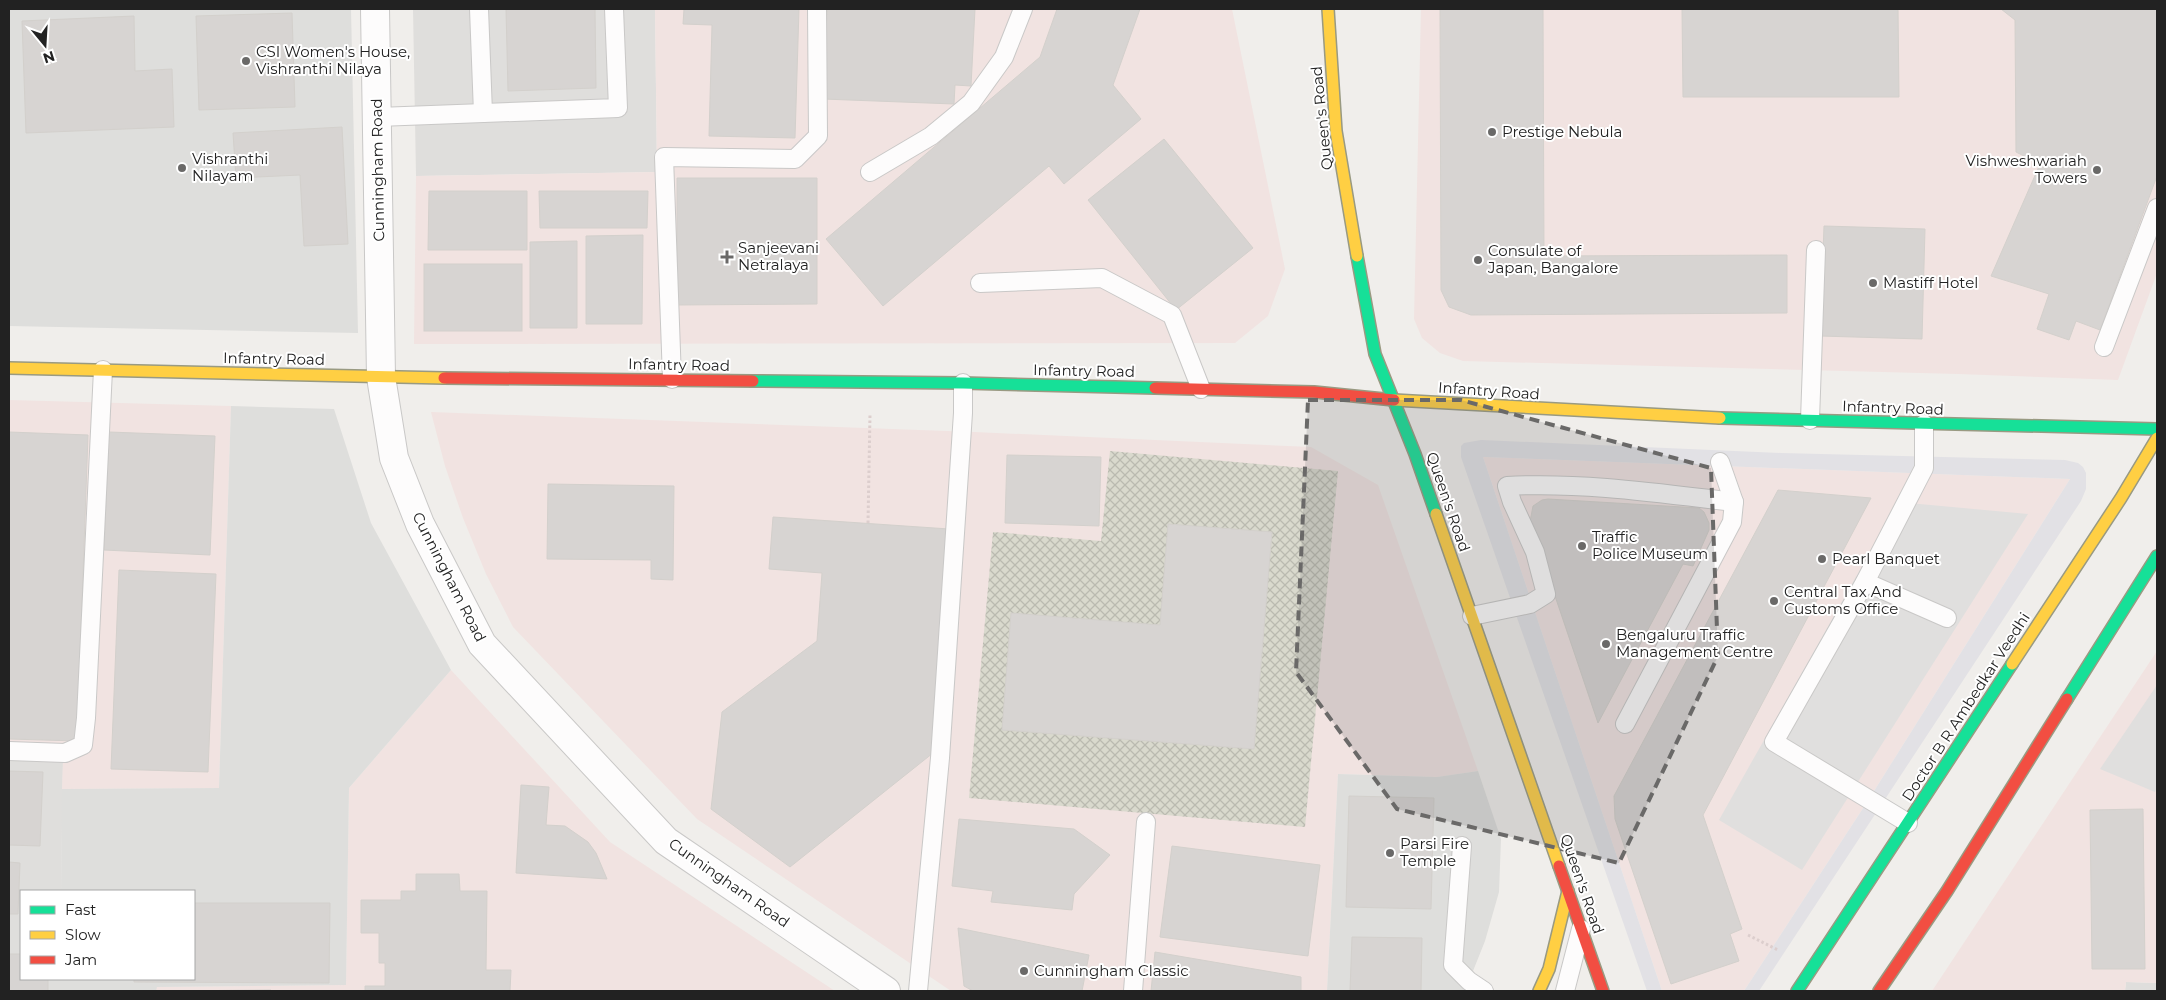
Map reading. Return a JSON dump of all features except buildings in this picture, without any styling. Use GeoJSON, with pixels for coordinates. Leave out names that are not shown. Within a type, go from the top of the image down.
{"type":"FeatureCollection","features":[{"type":"Feature","properties":{"kind":"main road","name":"Queen's Road"},"geometry":{"type":"LineString","coordinates":[[1328,9],[1336,131],[1367,318],[1375,354],[1418,461],[1603,991]]}},
{"type":"Feature","properties":{"kind":"main road","name":"Infantry Road"},"geometry":{"type":"LineString","coordinates":[[9,368],[382,377],[963,383],[1314,392],[1394,400],[1515,408],[1924,424],[2157,429]]}},
{"type":"Feature","properties":{"kind":"main road","name":"Doctor B R Ambedkar Veedhi"},"geometry":{"type":"LineString","coordinates":[[1797,991],[2121,498],[2157,438]]}},
{"type":"Feature","properties":{"kind":"main road"},"geometry":{"type":"LineString","coordinates":[[1880,991],[1947,891],[2157,556]]}},
{"type":"Feature","properties":{"kind":"main road"},"geometry":{"type":"LineString","coordinates":[[1539,991],[1549,970],[1568,891]]}},
{"type":"Feature","properties":{"kind":"street","name":"Cunningham Road"},"geometry":{"type":"LineString","coordinates":[[375,9],[382,377],[394,458],[420,524],[482,644],[666,841],[886,991]]}},
{"type":"Feature","properties":{"kind":"lane"},"geometry":{"type":"LineString","coordinates":[[479,9],[483,113]]}},
{"type":"Feature","properties":{"kind":"lane"},"geometry":{"type":"LineString","coordinates":[[378,117],[618,108],[614,9]]}},
{"type":"Feature","properties":{"kind":"lane"},"geometry":{"type":"LineString","coordinates":[[672,379],[664,158],[795,159],[818,136],[817,9]]}},
{"type":"Feature","properties":{"kind":"lane"},"geometry":{"type":"LineString","coordinates":[[870,172],[931,136],[971,103],[1004,58],[1023,9]]}},
{"type":"Feature","properties":{"kind":"lane"},"geometry":{"type":"LineString","coordinates":[[2104,347],[2157,208]]}},
{"type":"Feature","properties":{"kind":"lane"},"geometry":{"type":"LineString","coordinates":[[1810,420],[1816,250]]}},
{"type":"Feature","properties":{"kind":"lane"},"geometry":{"type":"LineString","coordinates":[[980,284],[1102,278],[1172,315],[1201,389]]}},
{"type":"Feature","properties":{"kind":"lane"},"geometry":{"type":"LineString","coordinates":[[9,751],[65,753],[83,745],[86,718],[103,370]]}},
{"type":"Feature","properties":{"kind":"lane"},"geometry":{"type":"LineString","coordinates":[[918,991],[940,758],[963,413],[963,383]]}},
{"type":"Feature","properties":{"kind":"lane"},"geometry":{"type":"LineString","coordinates":[[1908,823],[1774,742],[1865,582],[1924,468],[1924,424]]}},
{"type":"Feature","properties":{"kind":"lane"},"geometry":{"type":"LineString","coordinates":[[1625,724],[1732,522],[1734,502],[1720,462]]}},
{"type":"Feature","properties":{"kind":"lane"},"geometry":{"type":"LineString","coordinates":[[1472,616],[1530,604],[1546,594],[1535,552],[1512,502],[1508,486],[1553,484],[1610,487],[1734,502]]}},
{"type":"Feature","properties":{"kind":"lane"},"geometry":{"type":"LineString","coordinates":[[1865,582],[1947,618]]}},
{"type":"Feature","properties":{"kind":"lane"},"geometry":{"type":"LineString","coordinates":[[1133,991],[1146,822]]}},
{"type":"Feature","properties":{"kind":"lane"},"geometry":{"type":"LineString","coordinates":[[1462,846],[1452,965],[1469,981],[1484,991]]}},
{"type":"Feature","properties":{"kind":"lane"},"geometry":{"type":"LineString","coordinates":[[1564,991],[1581,927]]}},
{"type":"Feature","properties":{"kind":"path"},"geometry":{"type":"LineString","coordinates":[[868,523],[870,411]]}},
{"type":"Feature","properties":{"kind":"path"},"geometry":{"type":"LineString","coordinates":[[1748,935],[1778,950]]}},
{"type":"Feature","properties":{"kind":"highlighted area"},"geometry":{"type":"Polygon","coordinates":[[[1308,400],[1461,400],[1711,468],[1718,656],[1619,863],[1397,809],[1296,672],[1308,400]]]}},
{"type":"Feature","properties":{"kind":"shaded area","name":"Vishranthi Nilayam"},"geometry":{"type":"Polygon","coordinates":[[[9,9],[351,9],[358,333],[9,326],[9,9]]]}},
{"type":"Feature","properties":{"kind":"shaded area"},"geometry":{"type":"Polygon","coordinates":[[[413,9],[655,9],[657,172],[416,176],[413,9]]]}},
{"type":"Feature","properties":{"kind":"shaded area"},"geometry":{"type":"Polygon","coordinates":[[[655,9],[1232,9],[1285,269],[1268,316],[1235,343],[414,344],[416,176],[657,172],[655,9]]]}},
{"type":"Feature","properties":{"kind":"shaded area"},"geometry":{"type":"Polygon","coordinates":[[[1421,9],[2157,9],[2157,273],[2118,380],[1463,361],[1440,353],[1422,338],[1414,319],[1421,9]]]}},
{"type":"Feature","properties":{"kind":"shaded area"},"geometry":{"type":"Polygon","coordinates":[[[9,400],[231,406],[219,788],[62,789],[63,761],[9,761],[9,400]]]}},
{"type":"Feature","properties":{"kind":"shaded area"},"geometry":{"type":"Polygon","coordinates":[[[231,406],[334,409],[371,523],[451,670],[349,788],[346,985],[157,987],[156,991],[60,991],[60,980],[195,980],[195,890],[61,890],[62,789],[219,788],[231,406]]]}},
{"type":"Feature","properties":{"kind":"shaded area"},"geometry":{"type":"Polygon","coordinates":[[[431,412],[974,432],[1311,447],[1378,485],[1478,771],[1437,777],[1338,774],[1327,991],[951,991],[697,819],[513,627],[486,574],[463,518],[445,466],[431,412]]]}},
{"type":"Feature","properties":{"kind":"shaded area"},"geometry":{"type":"Polygon","coordinates":[[[1481,440],[1781,453],[2065,460],[2078,463],[2083,467],[2086,473],[2086,489],[2081,501],[1759,991],[1744,991],[1869,799],[2070,479],[1483,457],[1662,991],[1647,991],[1461,457],[1461,446],[1464,443],[1481,440]]]}},
{"type":"Feature","properties":{"kind":"shaded area"},"geometry":{"type":"Polygon","coordinates":[[[1110,451],[1338,471],[1305,827],[969,798],[993,532],[1101,541],[1110,451]]]}},
{"type":"Feature","properties":{"kind":"shaded area"},"geometry":{"type":"Polygon","coordinates":[[[1483,457],[2070,479],[1869,799],[1744,991],[1662,991],[1483,457]]]}},
{"type":"Feature","properties":{"kind":"shaded area"},"geometry":{"type":"Polygon","coordinates":[[[1898,502],[2028,514],[1802,870],[1719,820],[1898,502]]]}},
{"type":"Feature","properties":{"kind":"shaded area"},"geometry":{"type":"Polygon","coordinates":[[[2157,651],[2157,983],[2126,982],[2125,991],[1932,991],[2157,651]]]}},
{"type":"Feature","properties":{"kind":"shaded area"},"geometry":{"type":"Polygon","coordinates":[[[451,670],[610,842],[835,991],[156,991],[156,987],[346,985],[349,788],[451,670]]]}},
{"type":"Feature","properties":{"kind":"shaded area"},"geometry":{"type":"Polygon","coordinates":[[[2157,685],[2157,787],[2155,792],[2100,769],[2157,685]]]}},
{"type":"Feature","properties":{"kind":"shaded area"},"geometry":{"type":"Polygon","coordinates":[[[9,761],[63,761],[61,890],[20,890],[20,980],[60,980],[60,991],[9,991],[9,761]]]}},
{"type":"Feature","properties":{"kind":"shaded area"},"geometry":{"type":"Polygon","coordinates":[[[1478,771],[1501,839],[1499,892],[1485,941],[1465,991],[1327,991],[1338,774],[1437,777],[1478,771]]]}},
{"type":"Feature","properties":{"kind":"shaded area"},"geometry":{"type":"Polygon","coordinates":[[[2126,982],[2157,983],[2157,991],[2125,991],[2126,982]]]}},
{"type":"Feature","properties":{"kind":"traffic: fast"},"geometry":{"type":"LineString","coordinates":[[1357,256],[1375,354],[1415,454],[1436,514]]}},
{"type":"Feature","properties":{"kind":"traffic: fast"},"geometry":{"type":"LineString","coordinates":[[753,381],[963,383],[1155,388]]}},
{"type":"Feature","properties":{"kind":"traffic: fast"},"geometry":{"type":"LineString","coordinates":[[1720,418],[2157,429]]}},
{"type":"Feature","properties":{"kind":"traffic: fast"},"geometry":{"type":"LineString","coordinates":[[2067,699],[2157,556]]}},
{"type":"Feature","properties":{"kind":"traffic: fast"},"geometry":{"type":"LineString","coordinates":[[1797,991],[2012,664]]}},
{"type":"Feature","properties":{"kind":"traffic: slow"},"geometry":{"type":"LineString","coordinates":[[1328,9],[1336,131],[1357,256]]}},
{"type":"Feature","properties":{"kind":"traffic: slow"},"geometry":{"type":"LineString","coordinates":[[9,368],[444,378]]}},
{"type":"Feature","properties":{"kind":"traffic: slow"},"geometry":{"type":"LineString","coordinates":[[1394,400],[1720,418]]}},
{"type":"Feature","properties":{"kind":"traffic: slow"},"geometry":{"type":"LineString","coordinates":[[2012,664],[2121,498],[2157,438]]}},
{"type":"Feature","properties":{"kind":"traffic: slow"},"geometry":{"type":"LineString","coordinates":[[1436,514],[1559,866]]}},
{"type":"Feature","properties":{"kind":"traffic: slow"},"geometry":{"type":"LineString","coordinates":[[1539,991],[1549,969],[1568,891]]}},
{"type":"Feature","properties":{"kind":"traffic: jam"},"geometry":{"type":"LineString","coordinates":[[444,378],[753,381]]}},
{"type":"Feature","properties":{"kind":"traffic: jam"},"geometry":{"type":"LineString","coordinates":[[1155,388],[1314,392],[1394,400]]}},
{"type":"Feature","properties":{"kind":"traffic: jam"},"geometry":{"type":"LineString","coordinates":[[1879,991],[1947,891],[2067,699]]}},
{"type":"Feature","properties":{"kind":"traffic: jam"},"geometry":{"type":"LineString","coordinates":[[1559,866],[1603,991]]}},
{"type":"Feature","properties":{"kind":"place","name":"CSI Women's House, Vishranthi Nilaya"},"geometry":{"type":"Point","coordinates":[246,61]}},
{"type":"Feature","properties":{"kind":"place","name":"Prestige Nebula"},"geometry":{"type":"Point","coordinates":[1492,132]}},
{"type":"Feature","properties":{"kind":"place","name":"Vishranthi Nilayam"},"geometry":{"type":"Point","coordinates":[182,168]}},
{"type":"Feature","properties":{"kind":"place","name":"Vishweshwariah Towers"},"geometry":{"type":"Point","coordinates":[2097,170]}},
{"type":"Feature","properties":{"kind":"place","name":"Sanjeevani Netralaya"},"geometry":{"type":"Point","coordinates":[727,257]}},
{"type":"Feature","properties":{"kind":"place","name":"Consulate of Japan, Bangalore"},"geometry":{"type":"Point","coordinates":[1478,260]}},
{"type":"Feature","properties":{"kind":"place","name":"Mastiff Hotel"},"geometry":{"type":"Point","coordinates":[1873,283]}},
{"type":"Feature","properties":{"kind":"place","name":"Traffic Police Museum"},"geometry":{"type":"Point","coordinates":[1582,546]}},
{"type":"Feature","properties":{"kind":"place","name":"Pearl Banquet"},"geometry":{"type":"Point","coordinates":[1822,559]}},
{"type":"Feature","properties":{"kind":"place","name":"Central Tax And Customs Office"},"geometry":{"type":"Point","coordinates":[1774,601]}},
{"type":"Feature","properties":{"kind":"place","name":"Bengaluru Traffic Management Centre"},"geometry":{"type":"Point","coordinates":[1606,644]}},
{"type":"Feature","properties":{"kind":"place","name":"Parsi Fire Temple"},"geometry":{"type":"Point","coordinates":[1390,853]}},
{"type":"Feature","properties":{"kind":"place","name":"Cunningham Classic"},"geometry":{"type":"Point","coordinates":[1024,971]}}]}
